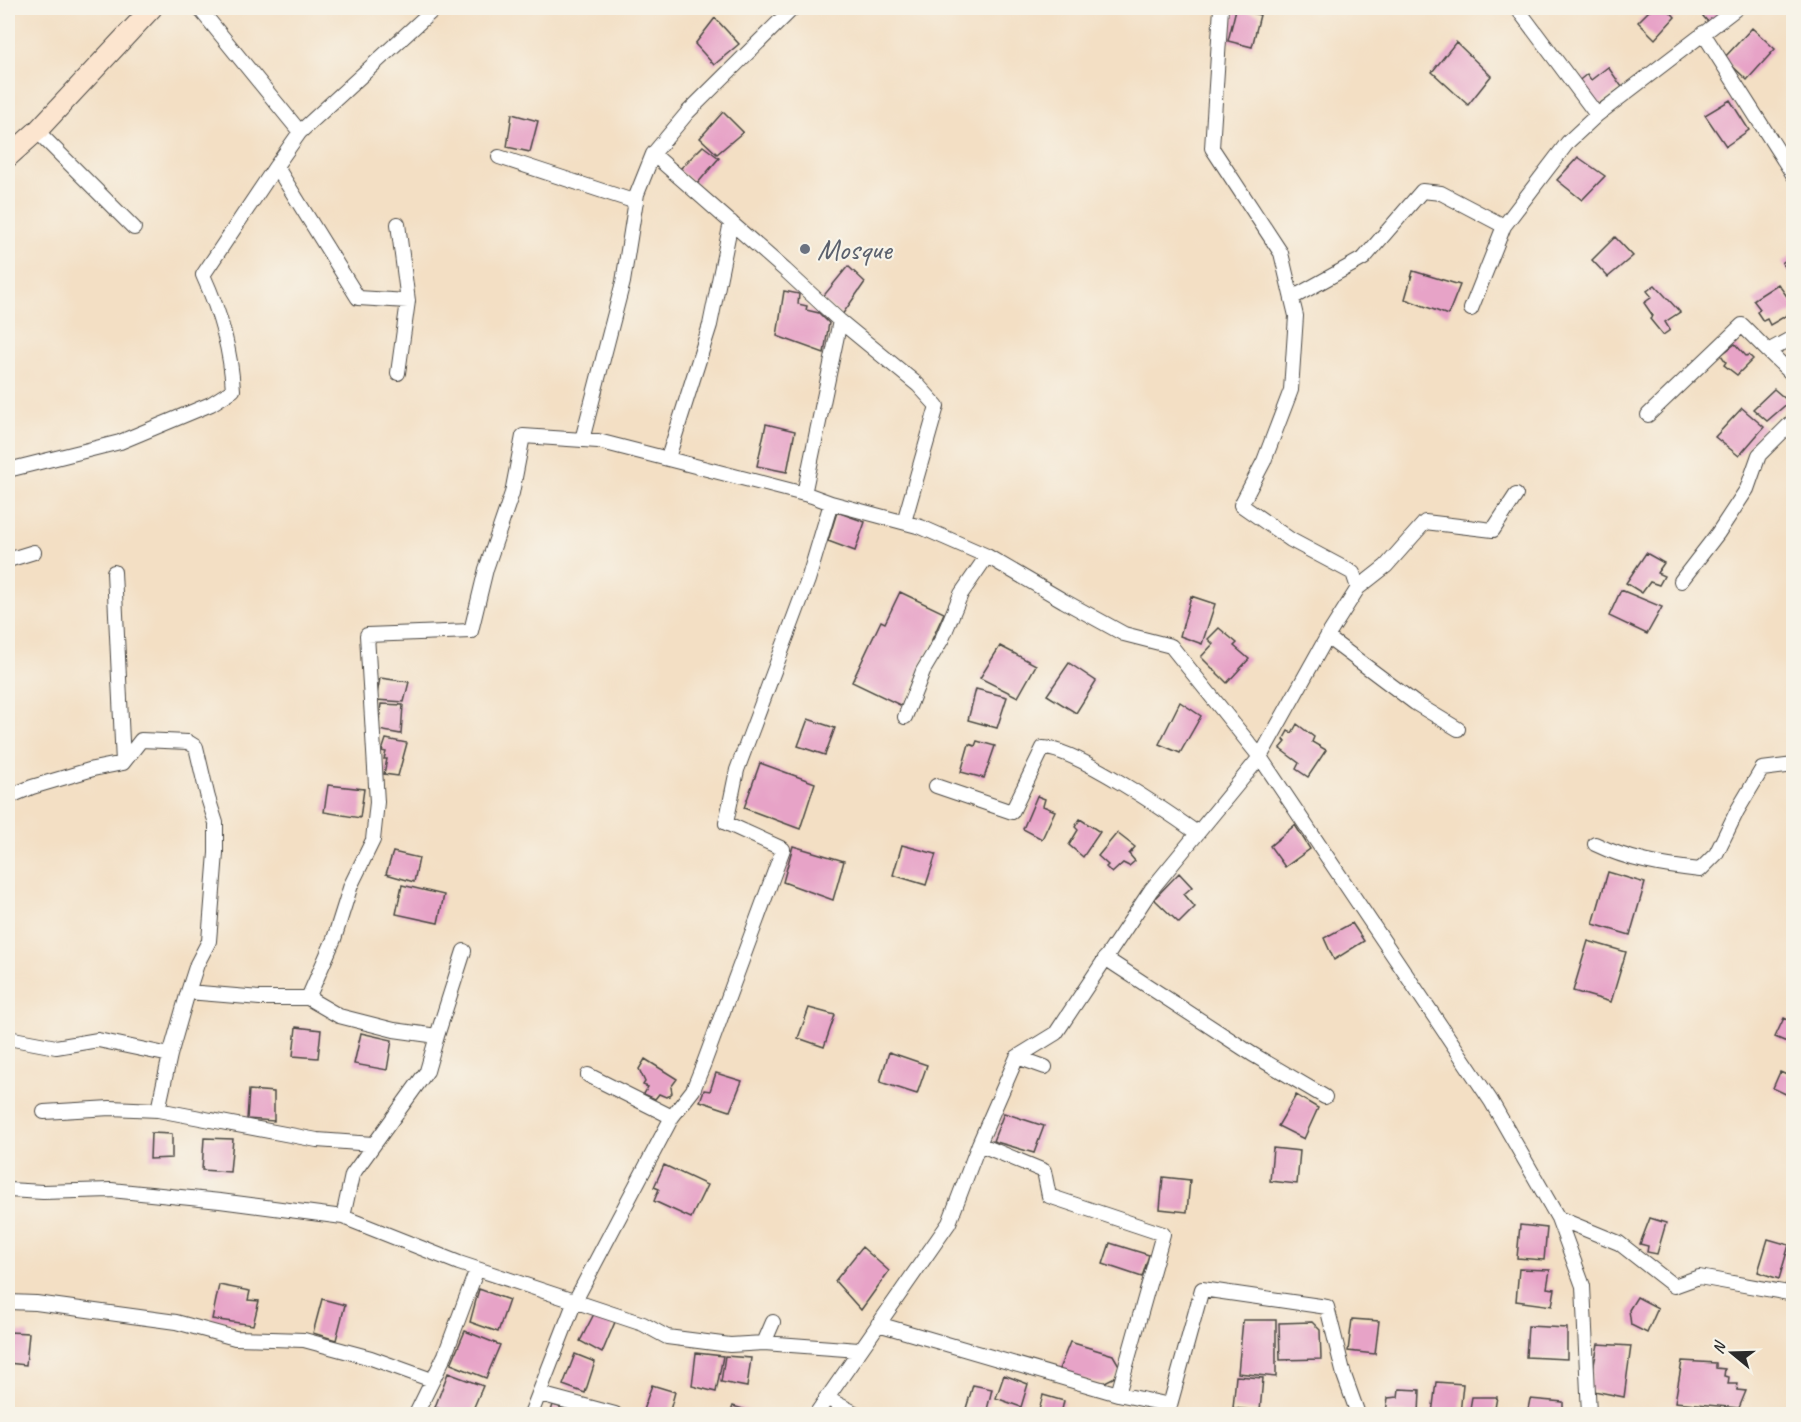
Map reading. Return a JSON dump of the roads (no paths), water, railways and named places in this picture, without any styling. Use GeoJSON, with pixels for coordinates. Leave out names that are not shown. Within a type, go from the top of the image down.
{"type":"FeatureCollection","features":[{"type":"Feature","properties":{"kind":"main road"},"geometry":{"type":"LineString","coordinates":[[8,157],[37,131],[152,8]]}},
{"type":"Feature","properties":{"kind":"street"},"geometry":{"type":"LineString","coordinates":[[199,8],[300,132]]}},
{"type":"Feature","properties":{"kind":"street"},"geometry":{"type":"LineString","coordinates":[[8,470],[120,442],[211,404],[233,390],[232,374],[217,305],[203,275],[300,132],[435,8]]}},
{"type":"Feature","properties":{"kind":"street"},"geometry":{"type":"LineString","coordinates":[[582,440],[623,282],[637,194],[653,154],[688,112],[793,8]]}},
{"type":"Feature","properties":{"kind":"street"},"geometry":{"type":"LineString","coordinates":[[1221,8],[1212,148],[1281,253],[1296,316],[1291,390],[1264,461],[1241,505],[1291,540],[1353,573],[1358,588]]}},
{"type":"Feature","properties":{"kind":"street"},"geometry":{"type":"LineString","coordinates":[[1517,8],[1597,115]]}},
{"type":"Feature","properties":{"kind":"street"},"geometry":{"type":"LineString","coordinates":[[1471,309],[1504,226],[1568,142],[1597,115],[1737,8]]}},
{"type":"Feature","properties":{"kind":"street"},"geometry":{"type":"LineString","coordinates":[[1703,33],[1794,176]]}},
{"type":"Feature","properties":{"kind":"street"},"geometry":{"type":"LineString","coordinates":[[37,131],[134,228]]}},
{"type":"Feature","properties":{"kind":"street"},"geometry":{"type":"LineString","coordinates":[[653,154],[840,321],[918,385],[937,406],[904,522]]}},
{"type":"Feature","properties":{"kind":"street"},"geometry":{"type":"LineString","coordinates":[[499,157],[636,202]]}},
{"type":"Feature","properties":{"kind":"street"},"geometry":{"type":"LineString","coordinates":[[276,166],[358,298],[408,301]]}},
{"type":"Feature","properties":{"kind":"street"},"geometry":{"type":"LineString","coordinates":[[1292,298],[1364,258],[1422,191],[1441,193],[1504,226]]}},
{"type":"Feature","properties":{"kind":"street"},"geometry":{"type":"LineString","coordinates":[[668,458],[710,325],[731,222]]}},
{"type":"Feature","properties":{"kind":"street"},"geometry":{"type":"LineString","coordinates":[[398,224],[408,301],[398,373]]}},
{"type":"Feature","properties":{"kind":"street"},"geometry":{"type":"LineString","coordinates":[[804,494],[840,321]]}},
{"type":"Feature","properties":{"kind":"street"},"geometry":{"type":"LineString","coordinates":[[1648,415],[1742,325],[1794,375]]}},
{"type":"Feature","properties":{"kind":"street"},"geometry":{"type":"LineString","coordinates":[[1768,351],[1794,337]]}},
{"type":"Feature","properties":{"kind":"street"},"geometry":{"type":"LineString","coordinates":[[1681,581],[1718,533],[1747,489],[1759,455],[1794,420]]}},
{"type":"Feature","properties":{"kind":"street"},"geometry":{"type":"LineString","coordinates":[[308,998],[334,939],[351,885],[373,840],[377,802],[367,635],[471,631],[486,569],[512,493],[523,436],[598,441],[921,527],[987,556],[1124,634],[1171,646],[1260,757],[1491,1101],[1558,1218],[1583,1286],[1589,1414]]}},
{"type":"Feature","properties":{"kind":"street"},"geometry":{"type":"LineString","coordinates":[[816,1414],[949,1223],[979,1144],[1017,1057],[1056,1033],[1151,890],[1260,757],[1327,637],[1358,588],[1386,566],[1425,522],[1493,530],[1516,495]]}},
{"type":"Feature","properties":{"kind":"street"},"geometry":{"type":"LineString","coordinates":[[531,1414],[575,1301],[672,1117],[693,1090],[783,849],[726,823],[737,770],[808,580],[831,503]]}},
{"type":"Feature","properties":{"kind":"street"},"geometry":{"type":"LineString","coordinates":[[8,560],[34,552]]}},
{"type":"Feature","properties":{"kind":"street"},"geometry":{"type":"LineString","coordinates":[[905,717],[923,671],[942,639],[961,594],[987,556]]}},
{"type":"Feature","properties":{"kind":"street"},"geometry":{"type":"LineString","coordinates":[[114,572],[123,763]]}},
{"type":"Feature","properties":{"kind":"street"},"geometry":{"type":"LineString","coordinates":[[1327,637],[1415,703],[1458,729]]}},
{"type":"Feature","properties":{"kind":"street"},"geometry":{"type":"LineString","coordinates":[[8,796],[93,768],[123,763],[141,740],[188,742],[196,747],[216,823],[209,940],[197,964],[188,992],[170,1055],[158,1110]]}},
{"type":"Feature","properties":{"kind":"street"},"geometry":{"type":"LineString","coordinates":[[936,786],[1012,812],[1043,748],[1050,748],[1076,758],[1165,810],[1197,833]]}},
{"type":"Feature","properties":{"kind":"street"},"geometry":{"type":"LineString","coordinates":[[1595,844],[1622,856],[1668,867],[1700,870],[1716,854],[1737,811],[1762,769],[1794,765]]}},
{"type":"Feature","properties":{"kind":"street"},"geometry":{"type":"LineString","coordinates":[[344,1217],[352,1175],[427,1071],[464,951]]}},
{"type":"Feature","properties":{"kind":"street"},"geometry":{"type":"LineString","coordinates":[[1106,958],[1252,1054],[1325,1097]]}},
{"type":"Feature","properties":{"kind":"street"},"geometry":{"type":"LineString","coordinates":[[188,992],[260,998],[308,998],[339,1016],[394,1030],[437,1036]]}},
{"type":"Feature","properties":{"kind":"street"},"geometry":{"type":"LineString","coordinates":[[8,1038],[56,1047],[98,1040],[170,1055]]}},
{"type":"Feature","properties":{"kind":"street"},"geometry":{"type":"LineString","coordinates":[[1017,1057],[1045,1067]]}},
{"type":"Feature","properties":{"kind":"street"},"geometry":{"type":"LineString","coordinates":[[588,1075],[672,1117]]}},
{"type":"Feature","properties":{"kind":"street"},"geometry":{"type":"LineString","coordinates":[[44,1112],[110,1107],[158,1110],[317,1140],[373,1144]]}},
{"type":"Feature","properties":{"kind":"street"},"geometry":{"type":"LineString","coordinates":[[979,1144],[1044,1171],[1049,1196],[1163,1234],[1118,1394]]}},
{"type":"Feature","properties":{"kind":"street"},"geometry":{"type":"LineString","coordinates":[[8,1190],[111,1191],[220,1201],[344,1217],[406,1244],[643,1323],[667,1337],[730,1345],[764,1343],[859,1350]]}},
{"type":"Feature","properties":{"kind":"street"},"geometry":{"type":"LineString","coordinates":[[1558,1218],[1619,1243],[1674,1286],[1699,1277],[1794,1294]]}},
{"type":"Feature","properties":{"kind":"street"},"geometry":{"type":"LineString","coordinates":[[416,1414],[445,1355],[477,1269]]}},
{"type":"Feature","properties":{"kind":"street"},"geometry":{"type":"LineString","coordinates":[[878,1324],[1118,1394],[1170,1405],[1202,1289],[1327,1307],[1344,1375],[1358,1414]]}},
{"type":"Feature","properties":{"kind":"street"},"geometry":{"type":"LineString","coordinates":[[8,1302],[36,1303],[176,1322],[235,1338],[304,1340],[371,1358],[432,1380]]}},
{"type":"Feature","properties":{"kind":"street"},"geometry":{"type":"LineString","coordinates":[[764,1343],[772,1323]]}},
{"type":"Feature","properties":{"kind":"street"},"geometry":{"type":"LineString","coordinates":[[540,1394],[615,1414]]}},
{"type":"Feature","properties":{"kind":"street"},"geometry":{"type":"LineString","coordinates":[[826,1398],[857,1414]]}},
{"type":"Feature","properties":{"kind":"street"},"geometry":{"type":"LineString","coordinates":[[8,1412],[12,1414]]}},
{"type":"Feature","properties":{"kind":"place","name":"Mosque"},"geometry":{"type":"Point","coordinates":[805,249]}}]}
